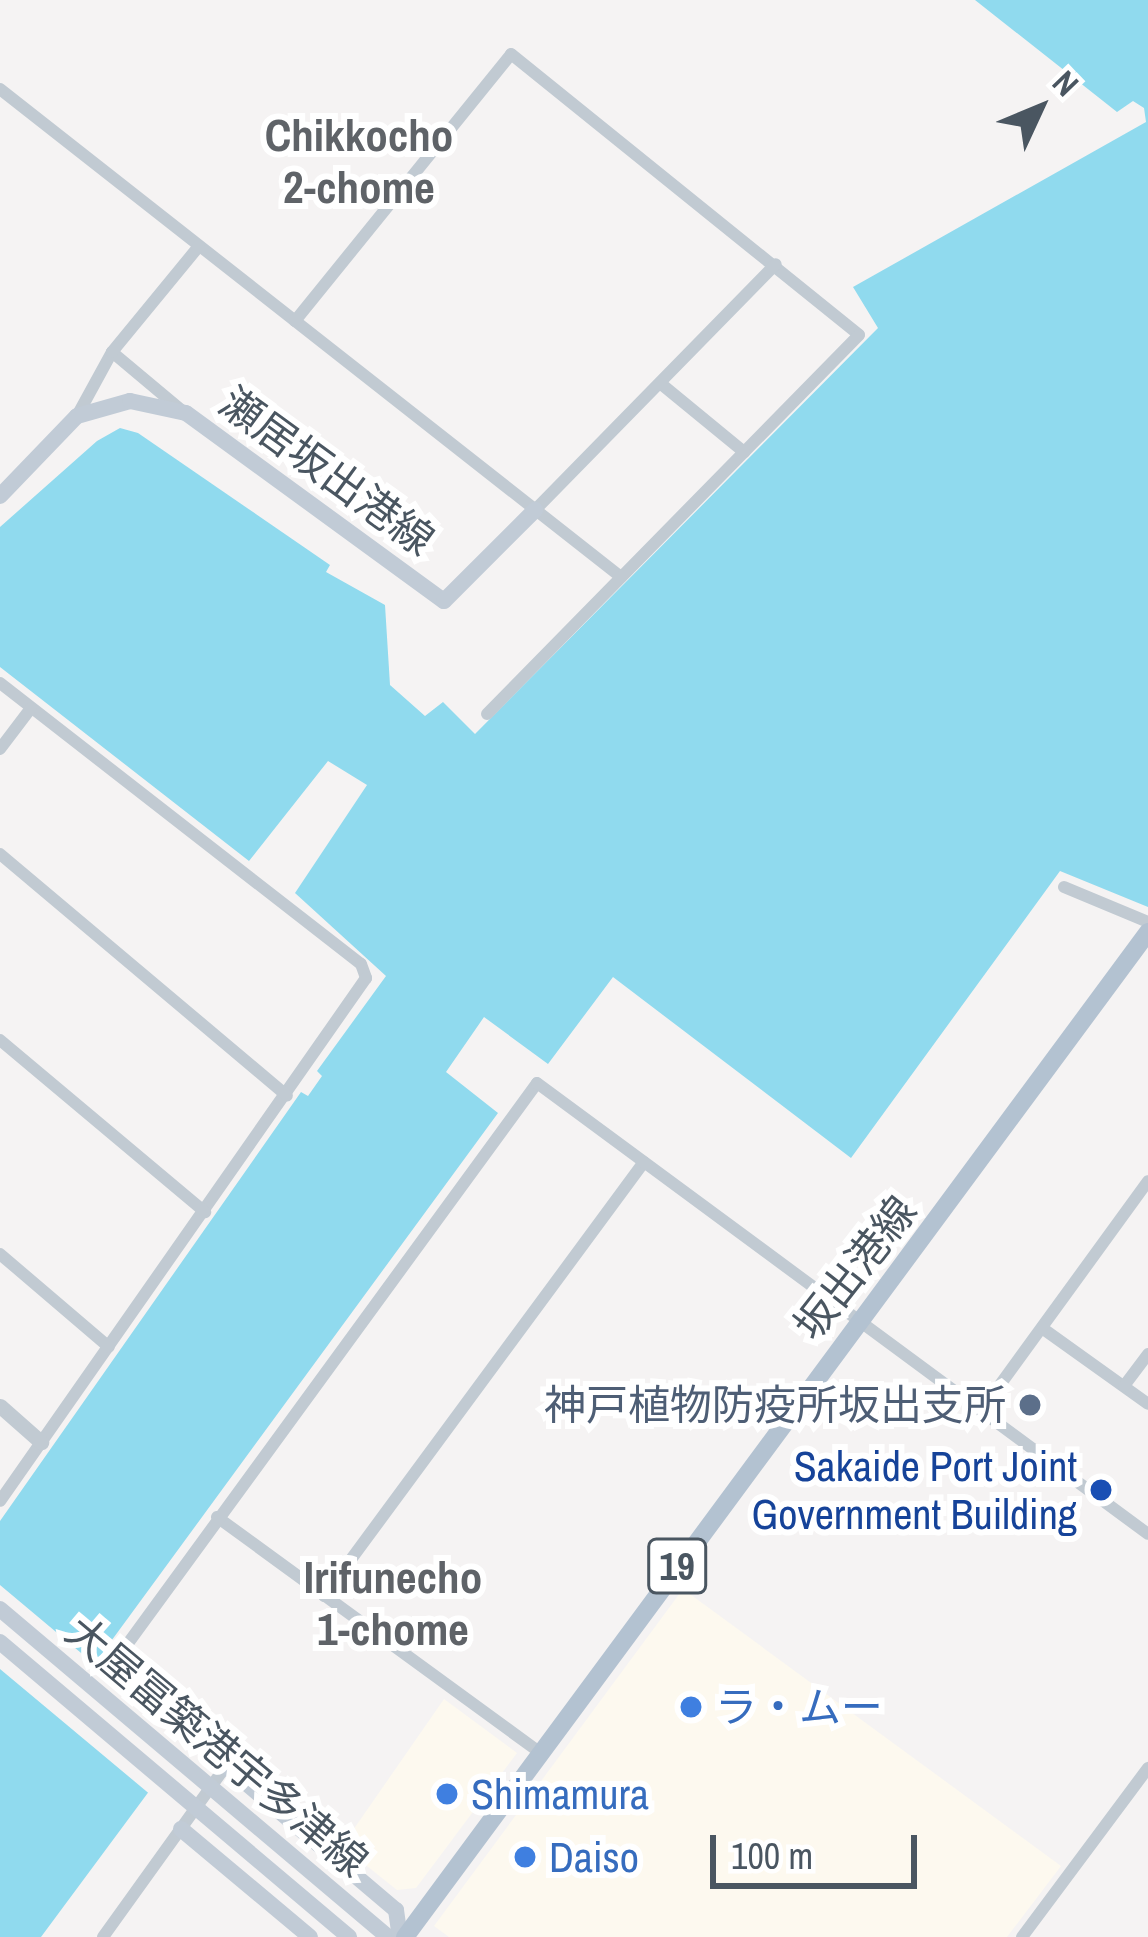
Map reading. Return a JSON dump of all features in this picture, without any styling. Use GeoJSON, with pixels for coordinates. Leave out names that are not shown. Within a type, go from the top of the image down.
{"type":"FeatureCollection","features":[{"type":"Feature","properties":{"kind":"main road","name":"瀬居坂出港線"},"geometry":{"type":"LineString","coordinates":[[77,416],[130,401],[186,413],[444,601],[535,510]]}},
{"type":"Feature","properties":{"kind":"main road"},"geometry":{"type":"LineString","coordinates":[[0,496],[77,416]]}},
{"type":"Feature","properties":{"kind":"main road","name":"坂出港線"},"geometry":{"type":"LineString","coordinates":[[403,1937],[1148,932]]}},
{"type":"Feature","properties":{"kind":"main road","name":"大屋冨築港宇多津線"},"geometry":{"type":"LineString","coordinates":[[0,1609],[388,1937]]}},
{"type":"Feature","properties":{"kind":"main road","name":"大屋冨築港宇多津線"},"geometry":{"type":"LineString","coordinates":[[0,1642],[349,1937]]}},
{"type":"Feature","properties":{"kind":"main road"},"geometry":{"type":"LineString","coordinates":[[226,1766],[396,1910],[403,1937]]}},
{"type":"Feature","properties":{"kind":"main road"},"geometry":{"type":"LineString","coordinates":[[181,1829],[310,1937]]}},
{"type":"Feature","properties":{"kind":"street"},"geometry":{"type":"LineString","coordinates":[[296,321],[511,54],[859,335],[487,714]]}},
{"type":"Feature","properties":{"kind":"street"},"geometry":{"type":"LineString","coordinates":[[0,89],[621,577]]}},
{"type":"Feature","properties":{"kind":"street"},"geometry":{"type":"LineString","coordinates":[[77,416],[112,352],[199,246]]}},
{"type":"Feature","properties":{"kind":"street"},"geometry":{"type":"LineString","coordinates":[[535,510],[776,264]]}},
{"type":"Feature","properties":{"kind":"street"},"geometry":{"type":"LineString","coordinates":[[112,352],[186,413]]}},
{"type":"Feature","properties":{"kind":"street"},"geometry":{"type":"LineString","coordinates":[[659,383],[744,452]]}},
{"type":"Feature","properties":{"kind":"street"},"geometry":{"type":"LineString","coordinates":[[0,683],[361,964],[364,985],[0,1501]]}},
{"type":"Feature","properties":{"kind":"street"},"geometry":{"type":"LineString","coordinates":[[0,749],[31,708]]}},
{"type":"Feature","properties":{"kind":"street"},"geometry":{"type":"LineString","coordinates":[[0,854],[286,1096]]}},
{"type":"Feature","properties":{"kind":"street"},"geometry":{"type":"LineString","coordinates":[[1064,887],[1148,922]]}},
{"type":"Feature","properties":{"kind":"street"},"geometry":{"type":"LineString","coordinates":[[0,1040],[205,1212]]}},
{"type":"Feature","properties":{"kind":"street"},"geometry":{"type":"LineString","coordinates":[[104,1937],[226,1766],[110,1668],[537,1083],[1148,1534]]}},
{"type":"Feature","properties":{"kind":"street"},"geometry":{"type":"LineString","coordinates":[[324,1596],[644,1162]]}},
{"type":"Feature","properties":{"kind":"street"},"geometry":{"type":"LineString","coordinates":[[981,1411],[1148,1181]]}},
{"type":"Feature","properties":{"kind":"street"},"geometry":{"type":"LineString","coordinates":[[0,1254],[109,1347]]}},
{"type":"Feature","properties":{"kind":"street"},"geometry":{"type":"LineString","coordinates":[[1042,1328],[1148,1404]]}},
{"type":"Feature","properties":{"kind":"street"},"geometry":{"type":"LineString","coordinates":[[1124,1386],[1148,1354]]}},
{"type":"Feature","properties":{"kind":"street"},"geometry":{"type":"LineString","coordinates":[[0,1406],[41,1442]]}},
{"type":"Feature","properties":{"kind":"street"},"geometry":{"type":"LineString","coordinates":[[217,1517],[541,1753]]}},
{"type":"Feature","properties":{"kind":"street"},"geometry":{"type":"LineString","coordinates":[[1022,1937],[1148,1768]]}},
{"type":"Feature","properties":{"kind":"shaded area"},"geometry":{"type":"Polygon","coordinates":[[[683,1589],[1061,1866],[1007,1937],[449,1937],[434,1926],[683,1589]]]}},
{"type":"Feature","properties":{"kind":"shaded area"},"geometry":{"type":"Polygon","coordinates":[[[444,1699],[517,1753],[416,1888],[397,1890],[342,1846],[444,1699]]]}},
{"type":"Feature","properties":{"kind":"water"},"geometry":{"type":"Polygon","coordinates":[[[975,0],[1148,0],[1148,907],[1060,871],[851,1158],[613,977],[548,1064],[484,1017],[446,1072],[498,1113],[57,1715],[82,1737],[170,1763],[41,1937],[0,1937],[0,1521],[301,1092],[308,1096],[322,1076],[317,1071],[386,976],[295,893],[367,785],[328,761],[249,861],[0,667],[0,527],[97,441],[120,428],[138,433],[330,565],[326,572],[385,605],[390,685],[425,716],[443,702],[475,734],[878,328],[853,287],[1146,122],[1144,108],[1133,101],[1117,112],[975,0]]]}},
{"type":"Feature","properties":{"kind":"pier"},"geometry":{"type":"Polygon","coordinates":[[[0,1585],[99,1668],[65,1715],[81,1729],[101,1703],[175,1766],[152,1796],[0,1669],[0,1585]]]}},
{"type":"Feature","properties":{"kind":"place","name":"神戸植物防疫所坂出支所"},"geometry":{"type":"Point","coordinates":[1030,1405]}},
{"type":"Feature","properties":{"kind":"place","name":"Sakaide Port Joint Government Building"},"geometry":{"type":"Point","coordinates":[1101,1490]}},
{"type":"Feature","properties":{"kind":"place","name":"ラ・ムー"},"geometry":{"type":"Point","coordinates":[691,1707]}},
{"type":"Feature","properties":{"kind":"place","name":"Shimamura"},"geometry":{"type":"Point","coordinates":[447,1794]}},
{"type":"Feature","properties":{"kind":"place","name":"Daiso"},"geometry":{"type":"Point","coordinates":[525,1857]}},
{"type":"Feature","properties":{"kind":"district","name":"Chikkocho 2-chome"},"geometry":{"type":"Point","coordinates":[359,161]}},
{"type":"Feature","properties":{"kind":"district","name":"Irifunecho 1-chome"},"geometry":{"type":"Point","coordinates":[393,1603]}}]}
